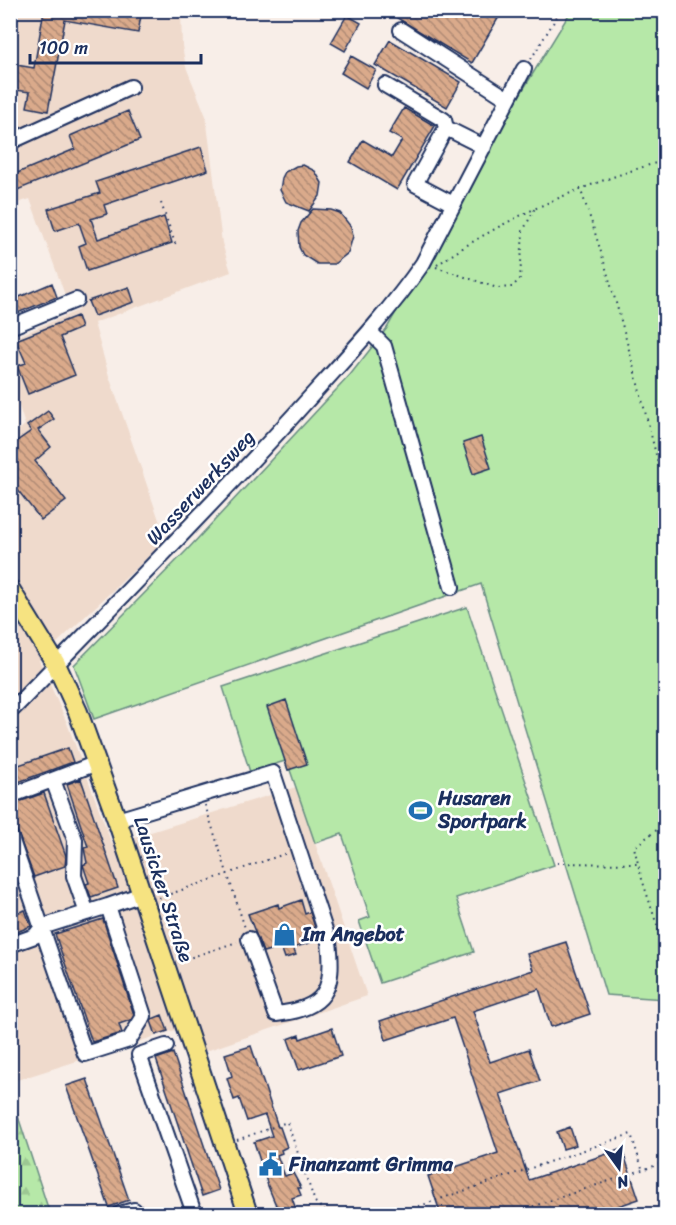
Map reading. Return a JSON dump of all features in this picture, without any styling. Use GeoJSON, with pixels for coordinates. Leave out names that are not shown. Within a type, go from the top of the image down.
{"type":"FeatureCollection","features":[{"type":"Feature","properties":{"kind":"main road","name":"Lausicker Straße"},"geometry":{"type":"LineString","coordinates":[[10,589],[56,664],[97,763],[248,1215]]}},
{"type":"Feature","properties":{"kind":"street"},"geometry":{"type":"LineString","coordinates":[[401,30],[508,99]]}},
{"type":"Feature","properties":{"kind":"street","name":"Wasserwerksweg"},"geometry":{"type":"LineString","coordinates":[[10,710],[220,496],[370,332],[404,291],[423,263],[524,69]]}},
{"type":"Feature","properties":{"kind":"street"},"geometry":{"type":"LineString","coordinates":[[385,85],[444,120],[446,128],[415,184],[453,204]]}},
{"type":"Feature","properties":{"kind":"street"},"geometry":{"type":"LineString","coordinates":[[10,142],[131,87]]}},
{"type":"Feature","properties":{"kind":"street"},"geometry":{"type":"LineString","coordinates":[[446,128],[484,147]]}},
{"type":"Feature","properties":{"kind":"street"},"geometry":{"type":"LineString","coordinates":[[10,327],[76,300]]}},
{"type":"Feature","properties":{"kind":"street"},"geometry":{"type":"LineString","coordinates":[[370,332],[384,346],[452,587]]}},
{"type":"Feature","properties":{"kind":"street"},"geometry":{"type":"LineString","coordinates":[[10,796],[97,763]]}},
{"type":"Feature","properties":{"kind":"street"},"geometry":{"type":"LineString","coordinates":[[117,820],[273,773],[329,942],[332,967],[327,991],[315,1004],[288,1013],[276,1014],[249,939]]}},
{"type":"Feature","properties":{"kind":"street"},"geometry":{"type":"LineString","coordinates":[[53,780],[75,840],[74,876],[87,913]]}},
{"type":"Feature","properties":{"kind":"street"},"geometry":{"type":"LineString","coordinates":[[10,835],[85,1054],[129,1040],[144,1016],[108,906]]}},
{"type":"Feature","properties":{"kind":"street"},"geometry":{"type":"LineString","coordinates":[[10,945],[35,936],[42,927],[108,906],[143,898]]}},
{"type":"Feature","properties":{"kind":"street"},"geometry":{"type":"LineString","coordinates":[[166,1046],[139,1055],[194,1213],[190,1215]]}},
{"type":"Feature","properties":{"kind":"street"},"geometry":{"type":"LineString","coordinates":[[120,1215],[134,1210],[136,1215]]}},
{"type":"Feature","properties":{"kind":"path"},"geometry":{"type":"LineString","coordinates":[[524,69],[561,10]]}},
{"type":"Feature","properties":{"kind":"path"},"geometry":{"type":"LineString","coordinates":[[535,208],[523,231],[520,279],[512,287],[497,288],[434,267],[490,231],[535,208],[580,188],[666,160]]}},
{"type":"Feature","properties":{"kind":"path"},"geometry":{"type":"LineString","coordinates":[[580,188],[595,231],[666,494]]}},
{"type":"Feature","properties":{"kind":"path"},"geometry":{"type":"LineString","coordinates":[[161,203],[176,246]]}},
{"type":"Feature","properties":{"kind":"path"},"geometry":{"type":"LineString","coordinates":[[166,966],[249,939],[202,795]]}},
{"type":"Feature","properties":{"kind":"path"},"geometry":{"type":"LineString","coordinates":[[666,823],[634,847],[666,953]]}},
{"type":"Feature","properties":{"kind":"path"},"geometry":{"type":"LineString","coordinates":[[143,898],[228,874],[298,849]]}},
{"type":"Feature","properties":{"kind":"path"},"geometry":{"type":"LineString","coordinates":[[557,863],[638,864]]}},
{"type":"Feature","properties":{"kind":"path"},"geometry":{"type":"LineString","coordinates":[[225,1144],[287,1122],[315,1202],[328,1215]]}},
{"type":"Feature","properties":{"kind":"path"},"geometry":{"type":"LineString","coordinates":[[396,1215],[631,1134],[643,1171]]}},
{"type":"Feature","properties":{"kind":"path"},"geometry":{"type":"LineString","coordinates":[[510,1215],[666,1162]]}},
{"type":"Feature","properties":{"kind":"shaded area"},"geometry":{"type":"Polygon","coordinates":[[[11,11],[181,11],[182,46],[186,67],[206,116],[222,243],[231,272],[94,323],[109,376],[166,540],[39,660],[67,723],[112,844],[296,787],[367,996],[200,1053],[191,1025],[11,1082],[10,437],[25,425],[17,400],[11,402],[11,339],[79,310],[65,295],[30,199],[11,205],[11,11]]]}},
{"type":"Feature","properties":{"kind":"green space"},"geometry":{"type":"Polygon","coordinates":[[[571,11],[665,11],[665,999],[606,995],[481,584],[94,719],[74,665],[187,550],[350,375],[387,328],[507,116],[571,11]]]}},
{"type":"Feature","properties":{"kind":"green space","name":"Husaren Sportpark"},"geometry":{"type":"Polygon","coordinates":[[[467,607],[554,865],[456,898],[474,952],[380,983],[359,921],[370,917],[342,834],[315,843],[285,761],[250,772],[223,687],[467,607]]]}},
{"type":"Feature","properties":{"kind":"green space"},"geometry":{"type":"Polygon","coordinates":[[[11,1095],[50,1214],[11,1214],[11,1095]]]}},
{"type":"Feature","properties":{"kind":"building"},"geometry":{"type":"Polygon","coordinates":[[[44,10],[142,10],[138,33],[65,20],[48,111],[27,107],[30,92],[10,89],[10,64],[34,68],[44,10]]]}},
{"type":"Feature","properties":{"kind":"building"},"geometry":{"type":"Polygon","coordinates":[[[384,10],[503,10],[472,63],[384,10]]]}},
{"type":"Feature","properties":{"kind":"building"},"geometry":{"type":"Polygon","coordinates":[[[347,15],[361,23],[345,51],[331,43],[347,15]]]}},
{"type":"Feature","properties":{"kind":"building"},"geometry":{"type":"Polygon","coordinates":[[[390,40],[461,82],[447,107],[375,65],[390,40]]]}},
{"type":"Feature","properties":{"kind":"building"},"geometry":{"type":"Polygon","coordinates":[[[351,56],[376,70],[366,88],[341,73],[351,56]]]}},
{"type":"Feature","properties":{"kind":"building"},"geometry":{"type":"Polygon","coordinates":[[[404,108],[435,126],[397,190],[350,162],[363,140],[392,157],[402,140],[389,133],[404,108]]]}},
{"type":"Feature","properties":{"kind":"building"},"geometry":{"type":"Polygon","coordinates":[[[128,111],[140,140],[10,193],[10,176],[75,149],[70,136],[128,111]]]}},
{"type":"Feature","properties":{"kind":"building"},"geometry":{"type":"Polygon","coordinates":[[[201,147],[208,170],[104,205],[107,214],[91,219],[98,239],[164,217],[172,243],[87,271],[79,246],[86,243],[79,223],[55,231],[48,209],[100,193],[96,182],[201,147]]]}},
{"type":"Feature","properties":{"kind":"building"},"geometry":{"type":"Polygon","coordinates":[[[303,165],[315,171],[322,183],[320,196],[309,211],[286,202],[280,190],[285,172],[303,165]]]}},
{"type":"Feature","properties":{"kind":"building"},"geometry":{"type":"Polygon","coordinates":[[[313,209],[340,213],[351,227],[353,236],[348,253],[334,264],[317,264],[303,255],[299,247],[298,231],[301,223],[313,209]]]}},
{"type":"Feature","properties":{"kind":"building"},"geometry":{"type":"Polygon","coordinates":[[[52,283],[57,297],[10,316],[10,301],[52,283]]]}},
{"type":"Feature","properties":{"kind":"building"},"geometry":{"type":"Polygon","coordinates":[[[129,287],[134,302],[94,316],[88,301],[129,287]]]}},
{"type":"Feature","properties":{"kind":"building"},"geometry":{"type":"Polygon","coordinates":[[[77,316],[81,328],[60,337],[75,375],[28,394],[17,366],[26,363],[16,340],[77,316]]]}},
{"type":"Feature","properties":{"kind":"building"},"geometry":{"type":"Polygon","coordinates":[[[48,411],[54,419],[38,430],[51,447],[35,461],[66,501],[41,520],[10,480],[10,446],[31,431],[27,426],[48,411]]]}},
{"type":"Feature","properties":{"kind":"building"},"geometry":{"type":"Polygon","coordinates":[[[481,437],[491,468],[473,474],[463,443],[481,437]]]}},
{"type":"Feature","properties":{"kind":"building"},"geometry":{"type":"Polygon","coordinates":[[[286,700],[307,764],[288,770],[267,707],[286,700]]]}},
{"type":"Feature","properties":{"kind":"building"},"geometry":{"type":"Polygon","coordinates":[[[68,748],[73,762],[10,785],[10,768],[68,748]]]}},
{"type":"Feature","properties":{"kind":"building"},"geometry":{"type":"Polygon","coordinates":[[[81,779],[118,888],[91,897],[83,865],[87,863],[84,848],[88,847],[67,784],[81,779]]]}},
{"type":"Feature","properties":{"kind":"building"},"geometry":{"type":"Polygon","coordinates":[[[44,793],[66,856],[65,866],[34,877],[10,812],[10,805],[44,793]]]}},
{"type":"Feature","properties":{"kind":"building","name":"Im Angebot"},"geometry":{"type":"Polygon","coordinates":[[[301,900],[305,914],[310,912],[315,927],[310,928],[315,941],[293,948],[296,955],[285,958],[281,947],[263,952],[248,914],[278,904],[279,908],[301,900]]]}},
{"type":"Feature","properties":{"kind":"building"},"geometry":{"type":"Polygon","coordinates":[[[25,910],[31,926],[10,935],[10,915],[25,910]]]}},
{"type":"Feature","properties":{"kind":"building"},"geometry":{"type":"Polygon","coordinates":[[[103,919],[134,1015],[131,1020],[119,1024],[122,1033],[92,1042],[55,934],[103,919]]]}},
{"type":"Feature","properties":{"kind":"building"},"geometry":{"type":"Polygon","coordinates":[[[566,942],[590,1014],[551,1027],[539,989],[473,1011],[490,1062],[529,1049],[540,1081],[500,1094],[529,1180],[622,1149],[639,1199],[592,1215],[497,1215],[497,1211],[486,1215],[441,1215],[428,1176],[498,1153],[453,1018],[386,1040],[380,1021],[533,970],[527,954],[566,942]]]}},
{"type":"Feature","properties":{"kind":"building"},"geometry":{"type":"Polygon","coordinates":[[[162,1015],[168,1031],[156,1035],[151,1021],[162,1015]]]}},
{"type":"Feature","properties":{"kind":"building"},"geometry":{"type":"Polygon","coordinates":[[[332,1028],[341,1056],[299,1070],[288,1039],[299,1035],[300,1039],[332,1028]]]}},
{"type":"Feature","properties":{"kind":"building"},"geometry":{"type":"Polygon","coordinates":[[[251,1046],[287,1147],[277,1155],[285,1176],[293,1173],[301,1188],[298,1188],[301,1195],[292,1198],[298,1215],[280,1215],[268,1186],[254,1142],[272,1136],[265,1115],[247,1121],[239,1098],[234,1100],[227,1078],[232,1076],[225,1054],[251,1046]]]}},
{"type":"Feature","properties":{"kind":"building"},"geometry":{"type":"Polygon","coordinates":[[[173,1053],[219,1190],[202,1196],[156,1059],[173,1053]]]}},
{"type":"Feature","properties":{"kind":"building"},"geometry":{"type":"Polygon","coordinates":[[[87,1079],[129,1200],[109,1207],[66,1086],[87,1079]]]}},
{"type":"Feature","properties":{"kind":"building"},"geometry":{"type":"Polygon","coordinates":[[[570,1127],[576,1145],[563,1149],[557,1132],[570,1127]]]}},
{"type":"Feature","properties":{"kind":"place","name":"Husaren Sportpark"},"geometry":{"type":"Point","coordinates":[420,810]}},
{"type":"Feature","properties":{"kind":"place","name":"Im Angebot"},"geometry":{"type":"Point","coordinates":[284,934]}},
{"type":"Feature","properties":{"kind":"place","name":"Finanzamt Grimma"},"geometry":{"type":"Point","coordinates":[271,1164]}}]}
